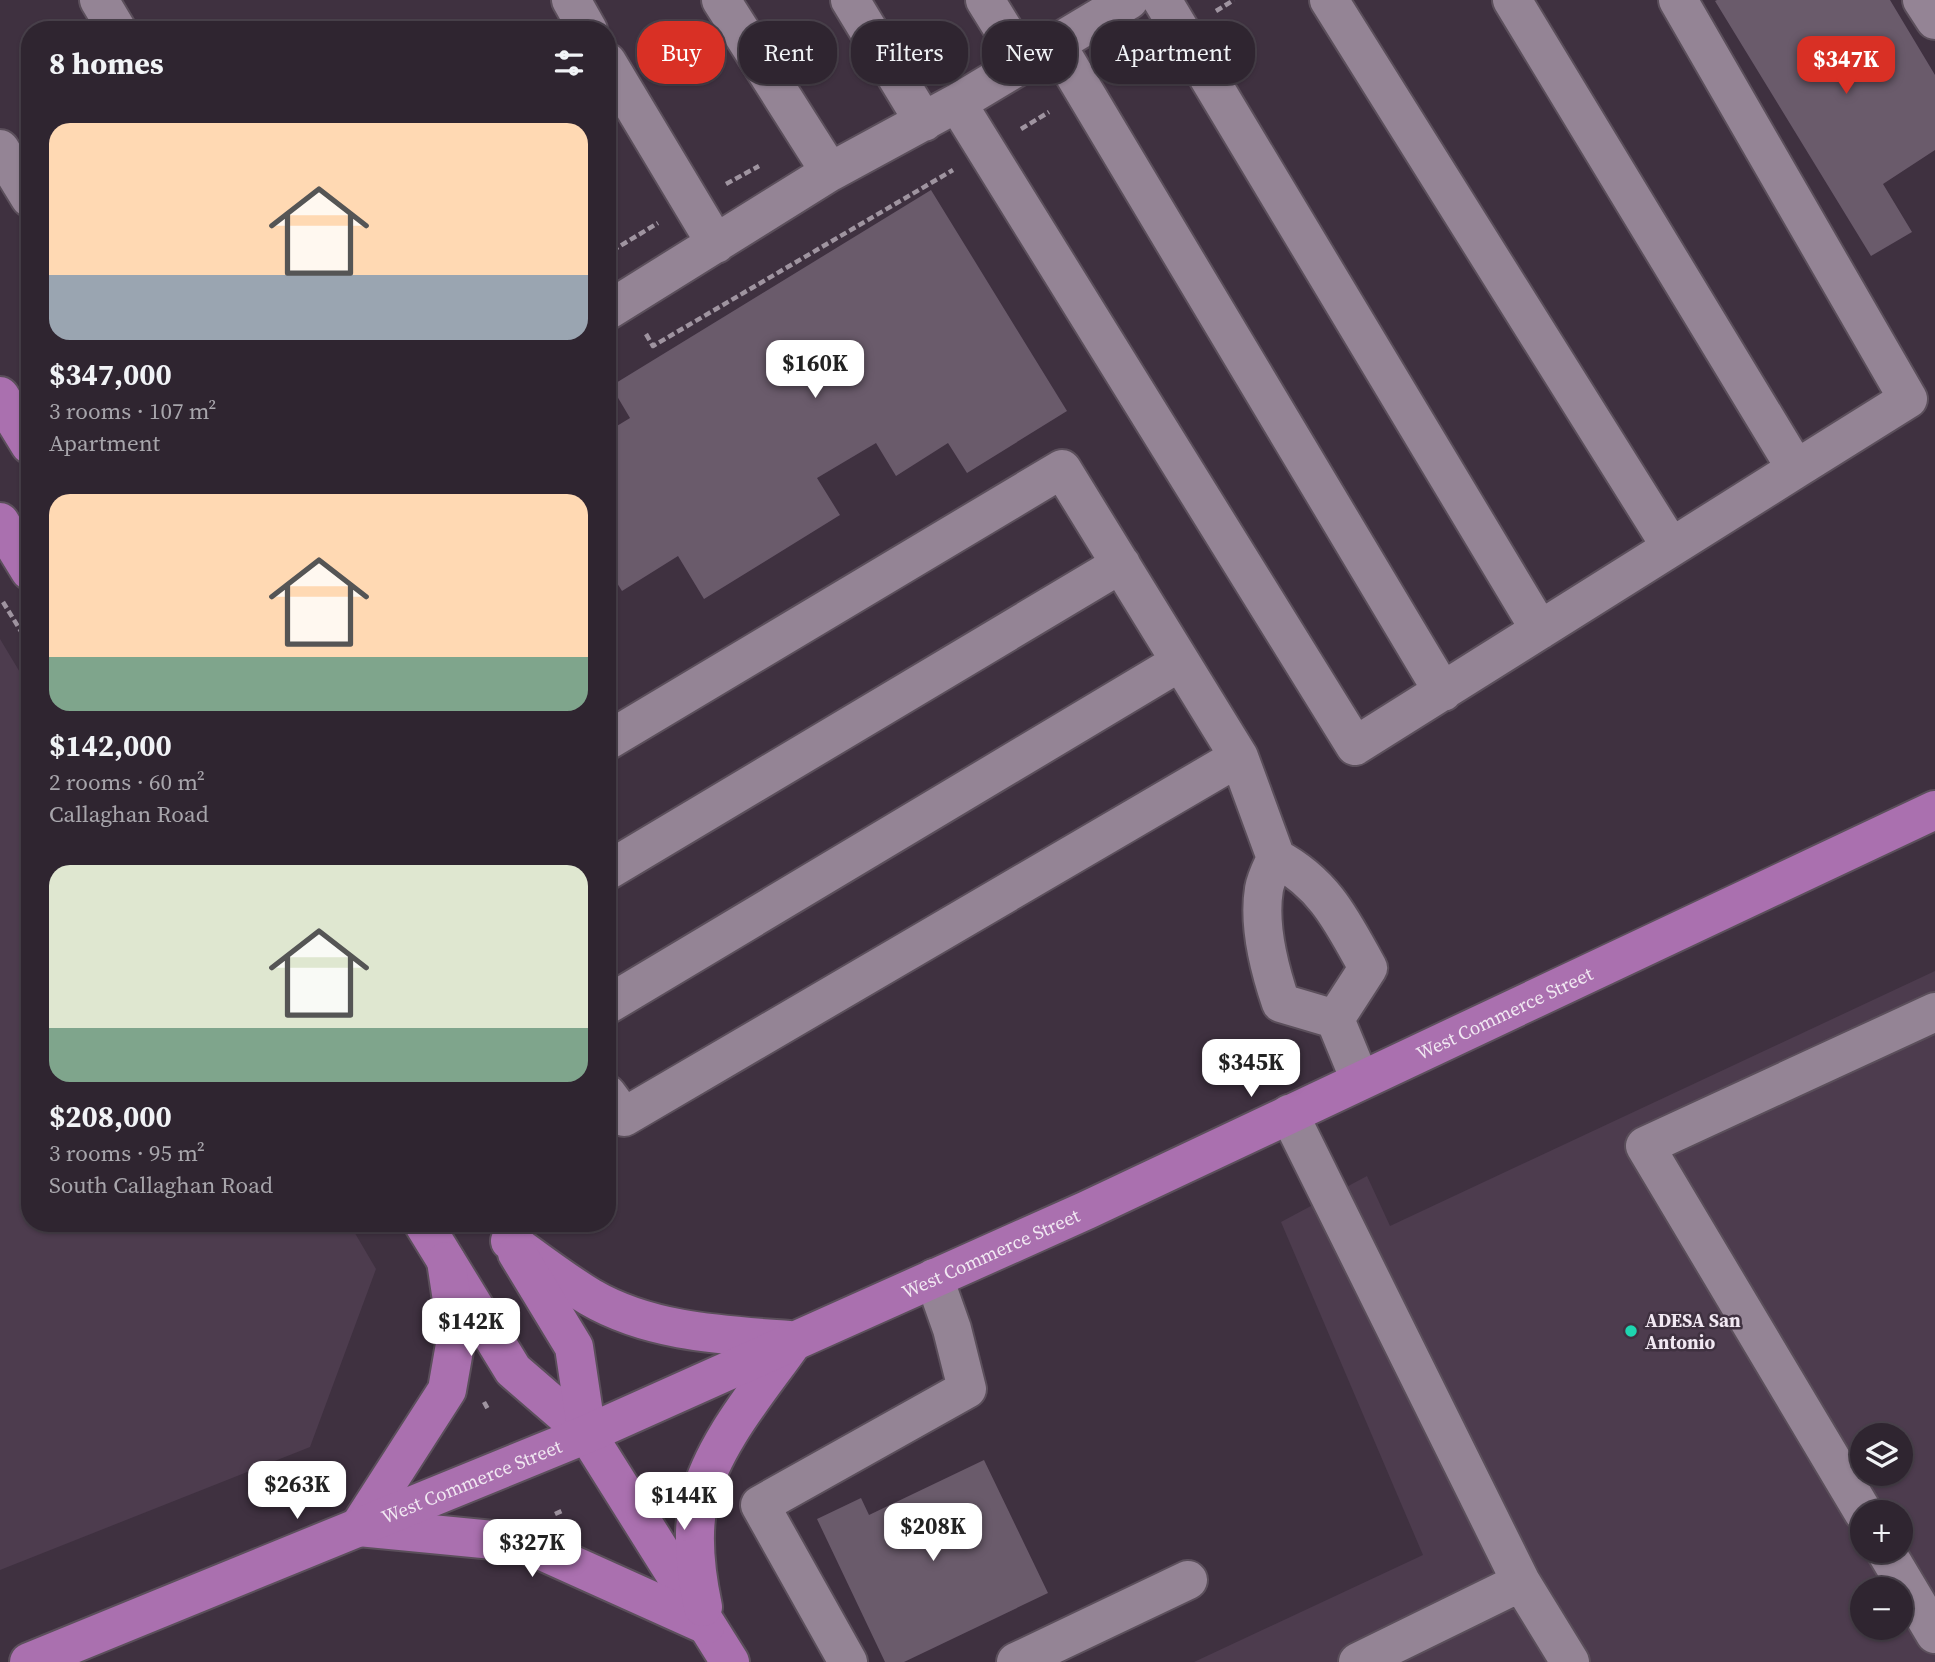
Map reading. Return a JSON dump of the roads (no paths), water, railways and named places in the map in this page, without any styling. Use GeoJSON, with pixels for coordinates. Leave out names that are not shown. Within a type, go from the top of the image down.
{"type":"FeatureCollection","features":[{"type":"Feature","properties":{"kind":"main road"},"geometry":{"type":"LineString","coordinates":[[0,396],[21,430]]}},
{"type":"Feature","properties":{"kind":"main road"},"geometry":{"type":"LineString","coordinates":[[0,522],[21,556]]}},
{"type":"Feature","properties":{"kind":"main road","name":"West Commerce Street"},"geometry":{"type":"LineString","coordinates":[[29,1662],[587,1434],[1289,1114],[1935,810]]}},
{"type":"Feature","properties":{"kind":"main road"},"geometry":{"type":"LineString","coordinates":[[428,1232],[513,1370],[587,1434],[730,1662]]}},
{"type":"Feature","properties":{"kind":"main road"},"geometry":{"type":"LineString","coordinates":[[505,1232],[574,1347],[587,1434]]}},
{"type":"Feature","properties":{"kind":"main road"},"geometry":{"type":"LineString","coordinates":[[505,1232],[591,1298],[639,1319],[706,1334],[795,1340]]}},
{"type":"Feature","properties":{"kind":"main road"},"geometry":{"type":"LineString","coordinates":[[446,1261],[457,1333],[447,1390],[359,1527],[524,1543],[706,1625]]}},
{"type":"Feature","properties":{"kind":"main road"},"geometry":{"type":"LineString","coordinates":[[706,1625],[695,1569],[699,1500],[724,1439],[795,1340]]}},
{"type":"Feature","properties":{"kind":"lane"},"geometry":{"type":"LineString","coordinates":[[99,0],[112,21]]}},
{"type":"Feature","properties":{"kind":"lane"},"geometry":{"type":"LineString","coordinates":[[571,0],[583,21]]}},
{"type":"Feature","properties":{"kind":"lane"},"geometry":{"type":"LineString","coordinates":[[722,0],[830,172]]}},
{"type":"Feature","properties":{"kind":"lane"},"geometry":{"type":"LineString","coordinates":[[850,0],[923,122]]}},
{"type":"Feature","properties":{"kind":"lane"},"geometry":{"type":"LineString","coordinates":[[985,0],[1007,21]]}},
{"type":"Feature","properties":{"kind":"lane"},"geometry":{"type":"LineString","coordinates":[[1162,0],[1541,630]]}},
{"type":"Feature","properties":{"kind":"lane"},"geometry":{"type":"LineString","coordinates":[[1329,0],[1671,547]]}},
{"type":"Feature","properties":{"kind":"lane"},"geometry":{"type":"LineString","coordinates":[[1512,0],[1796,469]]}},
{"type":"Feature","properties":{"kind":"lane"},"geometry":{"type":"LineString","coordinates":[[957,103],[1356,746],[1908,399],[1678,0]]}},
{"type":"Feature","properties":{"kind":"lane"},"geometry":{"type":"LineString","coordinates":[[1922,0],[1935,20]]}},
{"type":"Feature","properties":{"kind":"lane"},"geometry":{"type":"LineString","coordinates":[[1077,29],[1115,4]]}},
{"type":"Feature","properties":{"kind":"lane"},"geometry":{"type":"LineString","coordinates":[[616,77],[716,244]]}},
{"type":"Feature","properties":{"kind":"lane"},"geometry":{"type":"LineString","coordinates":[[1077,83],[1085,90],[1443,692]]}},
{"type":"Feature","properties":{"kind":"lane"},"geometry":{"type":"LineString","coordinates":[[616,305],[830,172],[989,84]]}},
{"type":"Feature","properties":{"kind":"lane"},"geometry":{"type":"LineString","coordinates":[[0,149],[21,183]]}},
{"type":"Feature","properties":{"kind":"lane"},"geometry":{"type":"LineString","coordinates":[[616,736],[1062,469],[1239,757],[1276,858],[1265,887],[1263,910],[1266,943],[1281,1003],[1335,1019]]}},
{"type":"Feature","properties":{"kind":"lane"},"geometry":{"type":"LineString","coordinates":[[616,866],[1121,564]]}},
{"type":"Feature","properties":{"kind":"lane"},"geometry":{"type":"LineString","coordinates":[[616,1000],[1180,662]]}},
{"type":"Feature","properties":{"kind":"lane"},"geometry":{"type":"LineString","coordinates":[[616,1106],[624,1117],[1239,757]]}},
{"type":"Feature","properties":{"kind":"lane"},"geometry":{"type":"LineString","coordinates":[[1276,858],[1302,872],[1321,889],[1368,968],[1335,1019]]}},
{"type":"Feature","properties":{"kind":"lane"},"geometry":{"type":"LineString","coordinates":[[1856,1500],[1645,1146],[1935,1012]]}},
{"type":"Feature","properties":{"kind":"lane"},"geometry":{"type":"LineString","coordinates":[[1335,1019],[1360,1080]]}},
{"type":"Feature","properties":{"kind":"lane"},"geometry":{"type":"LineString","coordinates":[[1289,1114],[1521,1581],[1570,1662]]}},
{"type":"Feature","properties":{"kind":"lane"},"geometry":{"type":"LineString","coordinates":[[848,1662],[760,1505],[967,1389],[952,1329],[934,1278]]}},
{"type":"Feature","properties":{"kind":"lane"},"geometry":{"type":"LineString","coordinates":[[1893,1563],[1935,1634]]}},
{"type":"Feature","properties":{"kind":"lane"},"geometry":{"type":"LineString","coordinates":[[1016,1662],[1188,1580]]}},
{"type":"Feature","properties":{"kind":"lane"},"geometry":{"type":"LineString","coordinates":[[1358,1662],[1403,1654],[1521,1581]]}},
{"type":"Feature","properties":{"kind":"place","name":"ADESA San Antonio"},"geometry":{"type":"Point","coordinates":[1631,1331]}}]}
